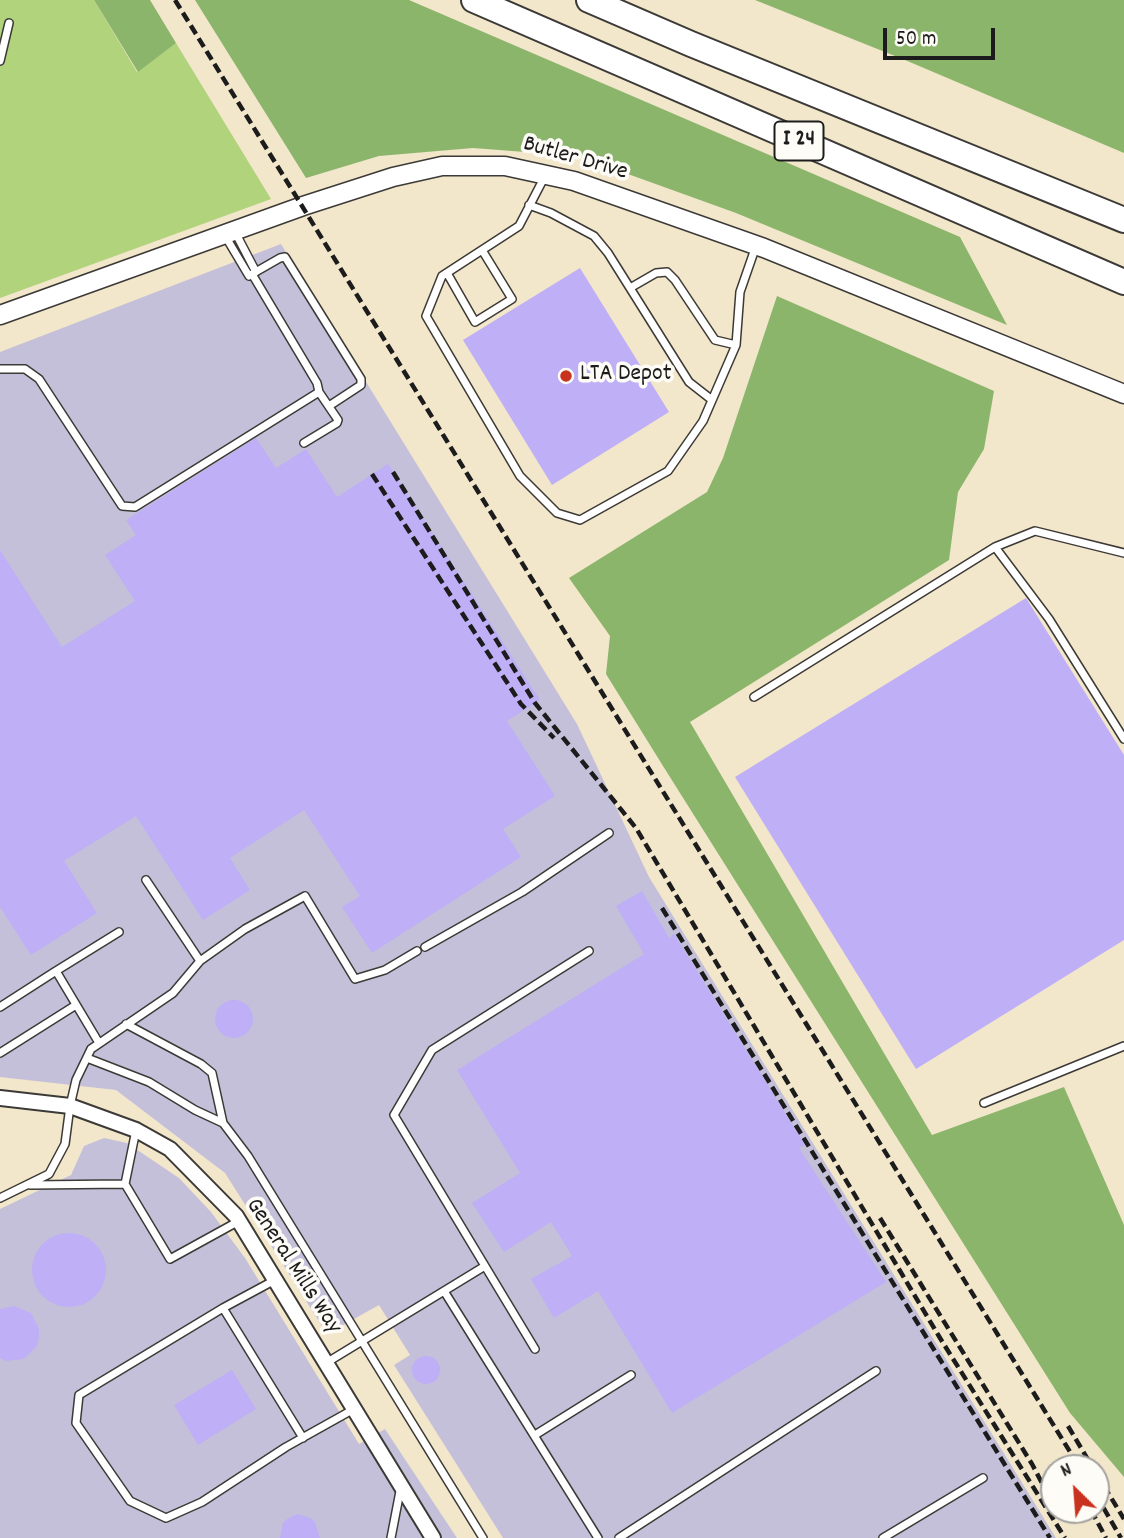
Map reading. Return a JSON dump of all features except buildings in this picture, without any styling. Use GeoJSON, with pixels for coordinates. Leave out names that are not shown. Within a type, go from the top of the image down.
{"type":"FeatureCollection","features":[{"type":"Feature","properties":{"kind":"highway","name":"I 24"},"geometry":{"type":"LineString","coordinates":[[474,0],[1124,282]]}},
{"type":"Feature","properties":{"kind":"highway","name":"I 24"},"geometry":{"type":"LineString","coordinates":[[589,0],[1124,220]]}},
{"type":"Feature","properties":{"kind":"street","name":"Butler Drive"},"geometry":{"type":"LineString","coordinates":[[0,315],[380,181],[442,166],[505,166],[574,181],[756,246],[1124,394]]}},
{"type":"Feature","properties":{"kind":"street","name":"General Mills Way"},"geometry":{"type":"LineString","coordinates":[[0,1098],[70,1106],[136,1130],[170,1149],[239,1221],[433,1538]]}},
{"type":"Feature","properties":{"kind":"lane"},"geometry":{"type":"LineString","coordinates":[[0,61],[9,23]]}},
{"type":"Feature","properties":{"kind":"lane"},"geometry":{"type":"LineString","coordinates":[[545,175],[519,226],[442,276],[426,316],[520,476],[557,513],[580,520],[668,471],[703,421],[736,345],[740,292],[756,246]]}},
{"type":"Feature","properties":{"kind":"lane"},"geometry":{"type":"LineString","coordinates":[[530,205],[594,236],[608,253],[689,382],[712,400]]}},
{"type":"Feature","properties":{"kind":"lane"},"geometry":{"type":"LineString","coordinates":[[229,233],[317,383],[319,392],[338,420],[337,424],[304,443]]}},
{"type":"Feature","properties":{"kind":"lane"},"geometry":{"type":"LineString","coordinates":[[447,273],[475,322],[512,299],[482,250]]}},
{"type":"Feature","properties":{"kind":"lane"},"geometry":{"type":"LineString","coordinates":[[252,274],[285,257],[360,379],[361,385],[329,406]]}},
{"type":"Feature","properties":{"kind":"lane"},"geometry":{"type":"LineString","coordinates":[[630,288],[656,272],[667,272],[715,340],[736,345]]}},
{"type":"Feature","properties":{"kind":"lane"},"geometry":{"type":"LineString","coordinates":[[0,369],[25,369],[39,379],[122,506],[135,507],[319,392]]}},
{"type":"Feature","properties":{"kind":"lane"},"geometry":{"type":"LineString","coordinates":[[754,696],[995,547],[1035,531],[1124,553]]}},
{"type":"Feature","properties":{"kind":"lane"},"geometry":{"type":"LineString","coordinates":[[995,547],[1049,619],[1124,739]]}},
{"type":"Feature","properties":{"kind":"lane"},"geometry":{"type":"LineString","coordinates":[[425,947],[522,891],[609,833]]}},
{"type":"Feature","properties":{"kind":"lane"},"geometry":{"type":"LineString","coordinates":[[146,880],[200,961]]}},
{"type":"Feature","properties":{"kind":"lane"},"geometry":{"type":"LineString","coordinates":[[0,1198],[49,1174],[65,1144],[76,1080],[91,1049],[173,993],[200,961],[244,929],[306,896],[355,979],[385,970],[417,951]]}},
{"type":"Feature","properties":{"kind":"lane"},"geometry":{"type":"LineString","coordinates":[[0,1007],[119,932]]}},
{"type":"Feature","properties":{"kind":"lane"},"geometry":{"type":"LineString","coordinates":[[535,1349],[394,1115],[432,1050],[589,951]]}},
{"type":"Feature","properties":{"kind":"lane"},"geometry":{"type":"LineString","coordinates":[[56,971],[99,1043]]}},
{"type":"Feature","properties":{"kind":"lane"},"geometry":{"type":"LineString","coordinates":[[0,1053],[76,1005]]}},
{"type":"Feature","properties":{"kind":"lane"},"geometry":{"type":"LineString","coordinates":[[126,1024],[192,1059],[212,1073],[223,1123],[248,1156],[483,1538]]}},
{"type":"Feature","properties":{"kind":"lane"},"geometry":{"type":"LineString","coordinates":[[984,1103],[1124,1046]]}},
{"type":"Feature","properties":{"kind":"lane"},"geometry":{"type":"LineString","coordinates":[[87,1058],[149,1082],[195,1110],[223,1123]]}},
{"type":"Feature","properties":{"kind":"lane"},"geometry":{"type":"LineString","coordinates":[[136,1130],[125,1184],[170,1259],[239,1221]]}},
{"type":"Feature","properties":{"kind":"lane"},"geometry":{"type":"LineString","coordinates":[[27,1185],[125,1184]]}},
{"type":"Feature","properties":{"kind":"lane"},"geometry":{"type":"LineString","coordinates":[[326,1363],[485,1266]]}},
{"type":"Feature","properties":{"kind":"lane"},"geometry":{"type":"LineString","coordinates":[[275,1280],[223,1308],[79,1395],[76,1423],[130,1501],[166,1518],[202,1502],[354,1409]]}},
{"type":"Feature","properties":{"kind":"lane"},"geometry":{"type":"LineString","coordinates":[[444,1291],[598,1538]]}},
{"type":"Feature","properties":{"kind":"lane"},"geometry":{"type":"LineString","coordinates":[[223,1308],[303,1438]]}},
{"type":"Feature","properties":{"kind":"lane"},"geometry":{"type":"LineString","coordinates":[[619,1538],[876,1371]]}},
{"type":"Feature","properties":{"kind":"lane"},"geometry":{"type":"LineString","coordinates":[[535,1435],[631,1375]]}},
{"type":"Feature","properties":{"kind":"lane"},"geometry":{"type":"LineString","coordinates":[[884,1538],[983,1478]]}},
{"type":"Feature","properties":{"kind":"lane"},"geometry":{"type":"LineString","coordinates":[[391,1538],[401,1486]]}},
{"type":"Feature","properties":{"kind":"shaded area"},"geometry":{"type":"Polygon","coordinates":[[[281,244],[577,724],[649,877],[1040,1512],[1040,1524],[1047,1524],[1056,1538],[503,1538],[394,1365],[410,1355],[379,1305],[327,1334],[225,1173],[116,1090],[0,1077],[0,352],[281,244]]]}},
{"type":"Feature","properties":{"kind":"shaded area"},"geometry":{"type":"Polygon","coordinates":[[[104,1138],[127,1143],[179,1178],[211,1212],[245,1258],[359,1444],[385,1429],[457,1538],[0,1538],[0,1209],[71,1175],[84,1146],[104,1138]]]}},
{"type":"Feature","properties":{"kind":"green space"},"geometry":{"type":"Polygon","coordinates":[[[0,0],[94,0],[137,72],[176,43],[271,199],[0,298],[0,0]]]}},
{"type":"Feature","properties":{"kind":"green space"},"geometry":{"type":"Polygon","coordinates":[[[94,0],[150,0],[176,43],[138,72],[94,0]]]}},
{"type":"Feature","properties":{"kind":"green space"},"geometry":{"type":"Polygon","coordinates":[[[195,0],[409,0],[960,237],[1007,325],[736,213],[578,156],[473,148],[379,156],[306,178],[195,0]]]}},
{"type":"Feature","properties":{"kind":"green space"},"geometry":{"type":"Polygon","coordinates":[[[755,0],[1124,0],[1124,153],[905,60],[755,0]]]}},
{"type":"Feature","properties":{"kind":"green space"},"geometry":{"type":"Polygon","coordinates":[[[777,296],[994,391],[984,449],[958,492],[949,560],[690,722],[932,1135],[1064,1087],[1124,1225],[1124,1477],[1110,1460],[1110,1454],[1105,1454],[1070,1413],[606,674],[610,636],[569,578],[707,492],[723,458],[777,296]]]}},
{"type":"Feature","properties":{"kind":"railway"},"geometry":{"type":"LineString","coordinates":[[175,0],[1071,1454]]}},
{"type":"Feature","properties":{"kind":"railway"},"geometry":{"type":"LineString","coordinates":[[393,472],[535,703],[636,828],[940,1338],[1065,1538]]}},
{"type":"Feature","properties":{"kind":"railway"},"geometry":{"type":"LineString","coordinates":[[372,474],[521,704],[554,738]]}},
{"type":"Feature","properties":{"kind":"railway"},"geometry":{"type":"LineString","coordinates":[[662,908],[1050,1538]]}},
{"type":"Feature","properties":{"kind":"railway"},"geometry":{"type":"LineString","coordinates":[[880,1218],[1040,1479]]}},
{"type":"Feature","properties":{"kind":"railway"},"geometry":{"type":"LineString","coordinates":[[1068,1426],[1085,1454]]}},
{"type":"Feature","properties":{"kind":"railway"},"geometry":{"type":"LineString","coordinates":[[1110,1496],[1124,1519]]}},
{"type":"Feature","properties":{"kind":"railway"},"geometry":{"type":"LineString","coordinates":[[1110,1519],[1121,1538]]}},
{"type":"Feature","properties":{"kind":"railway"},"geometry":{"type":"LineString","coordinates":[[1098,1524],[1106,1538]]}},
{"type":"Feature","properties":{"kind":"place","name":"LTA Depot"},"geometry":{"type":"Point","coordinates":[566,376]}}]}
